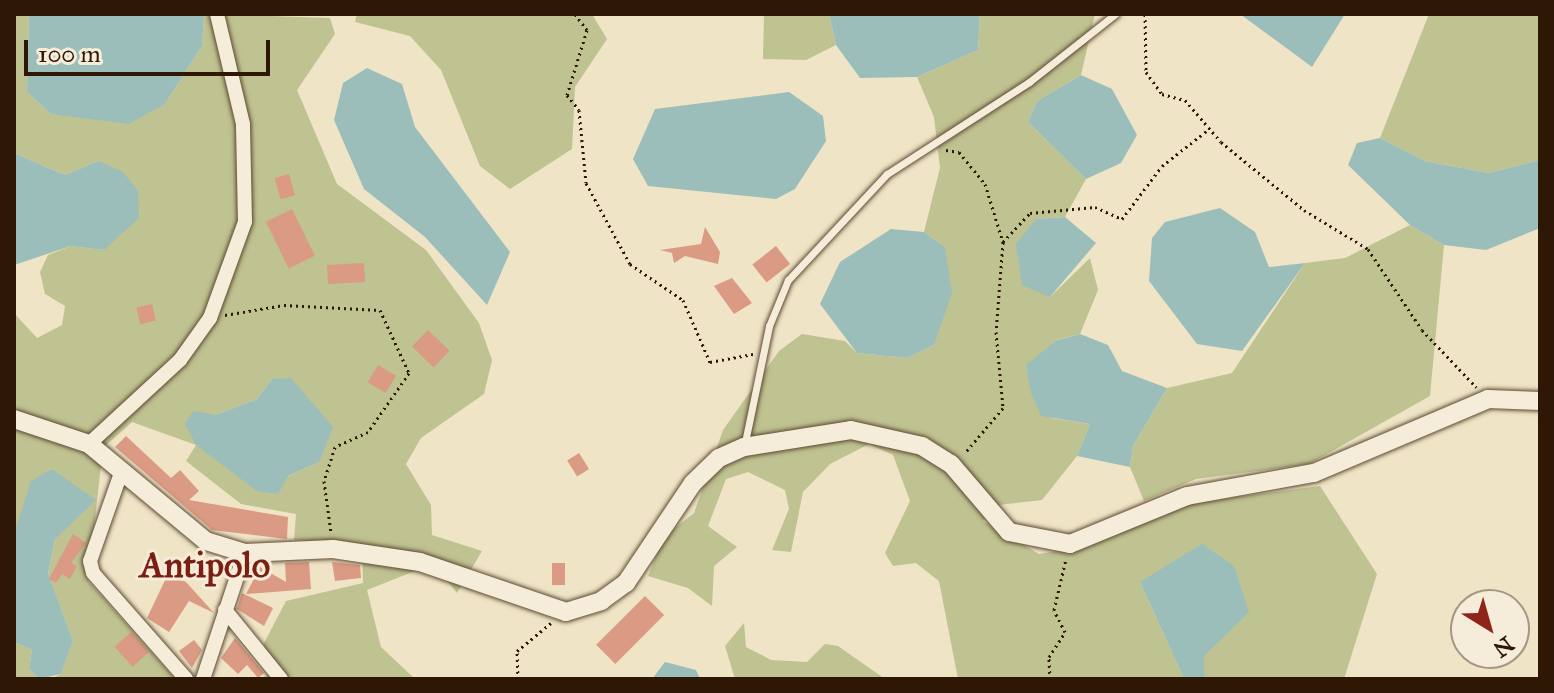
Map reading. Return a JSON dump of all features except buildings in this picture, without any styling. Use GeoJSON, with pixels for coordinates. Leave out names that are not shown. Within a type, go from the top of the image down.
{"type":"FeatureCollection","features":[{"type":"Feature","properties":{"kind":"street"},"geometry":{"type":"LineString","coordinates":[[89,444],[180,360],[210,318],[245,222],[249,168],[217,14]]}},
{"type":"Feature","properties":{"kind":"street"},"geometry":{"type":"LineString","coordinates":[[14,419],[89,444],[178,524],[245,553],[333,549],[420,562],[566,612],[601,601],[626,583],[693,483],[719,458],[744,447],[851,430],[922,446],[951,464],[1009,532],[1070,544],[1187,496],[1314,473],[1488,399],[1540,401]]}},
{"type":"Feature","properties":{"kind":"street"},"geometry":{"type":"LineString","coordinates":[[121,473],[90,561],[93,573],[186,679]]}},
{"type":"Feature","properties":{"kind":"street"},"geometry":{"type":"LineString","coordinates":[[203,679],[245,553]]}},
{"type":"Feature","properties":{"kind":"street"},"geometry":{"type":"LineString","coordinates":[[225,610],[281,679]]}},
{"type":"Feature","properties":{"kind":"lane"},"geometry":{"type":"LineString","coordinates":[[744,447],[763,352],[788,280],[923,146],[1029,82],[1115,14]]}},
{"type":"Feature","properties":{"kind":"path"},"geometry":{"type":"LineString","coordinates":[[575,14],[587,30],[567,95],[579,110],[586,183],[630,264],[683,300],[710,362],[763,352]]}},
{"type":"Feature","properties":{"kind":"path"},"geometry":{"type":"LineString","coordinates":[[1145,14],[1146,72],[1304,210],[1368,249],[1422,330],[1488,399]]}},
{"type":"Feature","properties":{"kind":"path"},"geometry":{"type":"LineString","coordinates":[[1003,242],[1030,213],[1095,207],[1122,219],[1162,166],[1209,129]]}},
{"type":"Feature","properties":{"kind":"path"},"geometry":{"type":"LineString","coordinates":[[923,146],[959,152],[985,184],[1003,242],[996,332],[1003,408],[951,464]]}},
{"type":"Feature","properties":{"kind":"path"},"geometry":{"type":"LineString","coordinates":[[210,318],[284,305],[380,310],[409,373],[368,432],[335,447],[324,481],[333,549]]}},
{"type":"Feature","properties":{"kind":"path"},"geometry":{"type":"LineString","coordinates":[[1050,679],[1049,657],[1065,632],[1054,610],[1070,544]]}},
{"type":"Feature","properties":{"kind":"path"},"geometry":{"type":"LineString","coordinates":[[518,679],[517,651],[566,612]]}},
{"type":"Feature","properties":{"kind":"green space"},"geometry":{"type":"Polygon","coordinates":[[[14,14],[29,14],[27,92],[51,114],[83,116],[165,104],[202,46],[204,14],[330,18],[335,34],[297,90],[337,184],[426,250],[479,323],[492,360],[484,394],[421,438],[406,464],[431,505],[432,535],[482,551],[457,593],[442,575],[420,569],[367,590],[381,647],[415,679],[263,679],[277,667],[263,645],[286,601],[363,583],[362,544],[294,540],[296,514],[241,504],[186,461],[196,445],[132,422],[103,448],[88,581],[175,679],[50,679],[61,674],[73,641],[48,575],[55,539],[14,534],[14,313],[37,338],[62,325],[65,306],[45,294],[40,272],[48,255],[71,246],[104,250],[98,161],[65,175],[14,153],[14,14]],[[272,379],[257,399],[215,415],[288,476],[319,462],[272,379]]]}},
{"type":"Feature","properties":{"kind":"green space"},"geometry":{"type":"Polygon","coordinates":[[[357,14],[592,14],[607,39],[575,87],[572,149],[510,189],[480,166],[441,70],[410,36],[355,22],[357,14]]]}},
{"type":"Feature","properties":{"kind":"green space"},"geometry":{"type":"Polygon","coordinates":[[[764,14],[829,14],[836,45],[806,60],[763,59],[764,14]]]}},
{"type":"Feature","properties":{"kind":"green space"},"geometry":{"type":"Polygon","coordinates":[[[980,14],[1095,14],[1081,75],[1037,101],[1028,122],[1086,179],[1065,217],[1036,219],[1050,297],[1090,258],[1098,290],[1080,334],[1056,340],[1051,418],[1090,424],[1077,456],[1042,500],[999,505],[983,521],[1039,554],[1089,546],[1182,504],[1320,486],[1377,574],[1344,679],[1204,679],[1204,657],[1140,582],[1184,679],[958,679],[939,581],[916,563],[893,566],[885,553],[910,501],[893,455],[869,444],[830,464],[803,492],[791,552],[772,550],[789,509],[785,490],[748,472],[726,479],[708,526],[737,547],[714,566],[712,606],[688,588],[648,576],[664,537],[694,513],[723,430],[779,351],[802,334],[845,341],[857,353],[907,358],[934,345],[945,247],[924,232],[940,168],[934,117],[917,77],[978,50],[980,14]]]}},
{"type":"Feature","properties":{"kind":"green space"},"geometry":{"type":"Polygon","coordinates":[[[1429,14],[1540,14],[1540,160],[1489,173],[1425,161],[1380,138],[1429,14]]]}},
{"type":"Feature","properties":{"kind":"green space"},"geometry":{"type":"Polygon","coordinates":[[[1410,225],[1444,245],[1430,396],[1309,464],[1196,479],[1144,501],[1130,467],[1133,446],[1167,388],[1232,373],[1305,263],[1345,258],[1410,225]]]}},
{"type":"Feature","properties":{"kind":"green space"},"geometry":{"type":"Polygon","coordinates":[[[744,623],[746,647],[771,660],[807,662],[825,644],[838,646],[885,679],[735,679],[725,646],[744,623]]]}},
{"type":"Feature","properties":{"kind":"green space"},"geometry":{"type":"Polygon","coordinates":[[[14,642],[32,650],[29,669],[39,679],[14,679],[14,642]]]}},
{"type":"Feature","properties":{"kind":"water"},"geometry":{"type":"Polygon","coordinates":[[[29,14],[204,14],[202,46],[165,104],[129,124],[51,114],[27,92],[29,14]]]}},
{"type":"Feature","properties":{"kind":"water"},"geometry":{"type":"Polygon","coordinates":[[[829,14],[980,14],[978,50],[917,77],[860,78],[836,45],[829,14]]]}},
{"type":"Feature","properties":{"kind":"water"},"geometry":{"type":"Polygon","coordinates":[[[1240,14],[1345,14],[1312,67],[1240,14]]]}},
{"type":"Feature","properties":{"kind":"water"},"geometry":{"type":"Polygon","coordinates":[[[367,68],[402,84],[415,127],[510,252],[487,305],[425,237],[364,189],[334,120],[343,83],[367,68]]]}},
{"type":"Feature","properties":{"kind":"water"},"geometry":{"type":"Polygon","coordinates":[[[1081,75],[1112,89],[1137,135],[1121,163],[1086,179],[1028,122],[1037,101],[1081,75]]]}},
{"type":"Feature","properties":{"kind":"water"},"geometry":{"type":"Polygon","coordinates":[[[789,92],[823,116],[826,141],[795,189],[776,199],[648,186],[633,159],[655,109],[789,92]]]}},
{"type":"Feature","properties":{"kind":"water"},"geometry":{"type":"Polygon","coordinates":[[[1380,138],[1425,161],[1489,173],[1540,160],[1540,228],[1486,250],[1444,245],[1410,225],[1348,165],[1357,143],[1380,138]]]}},
{"type":"Feature","properties":{"kind":"water"},"geometry":{"type":"Polygon","coordinates":[[[14,153],[65,175],[98,161],[123,172],[138,191],[139,218],[104,250],[71,246],[14,265],[14,153]]]}},
{"type":"Feature","properties":{"kind":"water"},"geometry":{"type":"Polygon","coordinates":[[[1220,208],[1255,232],[1269,267],[1305,263],[1242,351],[1197,344],[1149,281],[1152,238],[1165,222],[1220,208]]]}},
{"type":"Feature","properties":{"kind":"water"},"geometry":{"type":"Polygon","coordinates":[[[1065,217],[1096,243],[1050,297],[1022,285],[1016,244],[1036,219],[1065,217]]]}},
{"type":"Feature","properties":{"kind":"water"},"geometry":{"type":"Polygon","coordinates":[[[891,229],[924,232],[945,247],[952,293],[934,345],[907,358],[857,353],[820,304],[840,262],[891,229]]]}},
{"type":"Feature","properties":{"kind":"water"},"geometry":{"type":"Polygon","coordinates":[[[1080,334],[1108,345],[1122,371],[1167,388],[1133,446],[1130,467],[1077,456],[1090,424],[1041,416],[1031,393],[1026,365],[1057,340],[1080,334]]]}},
{"type":"Feature","properties":{"kind":"water"},"geometry":{"type":"Polygon","coordinates":[[[291,378],[333,427],[319,462],[288,476],[278,494],[257,491],[196,445],[185,424],[193,411],[215,415],[257,399],[272,379],[291,378]]]}},
{"type":"Feature","properties":{"kind":"water"},"geometry":{"type":"Polygon","coordinates":[[[52,469],[96,500],[55,539],[48,574],[73,641],[61,674],[39,679],[29,669],[32,650],[14,642],[14,534],[31,481],[52,469]]]}},
{"type":"Feature","properties":{"kind":"water"},"geometry":{"type":"Polygon","coordinates":[[[1202,544],[1234,566],[1249,612],[1204,656],[1204,679],[1184,679],[1140,582],[1202,544]]]}},
{"type":"Feature","properties":{"kind":"water"},"geometry":{"type":"Polygon","coordinates":[[[665,662],[696,670],[700,679],[652,679],[665,662]]]}},
{"type":"Feature","properties":{"kind":"district","name":"Antipolo"},"geometry":{"type":"Point","coordinates":[205,566]}}]}
